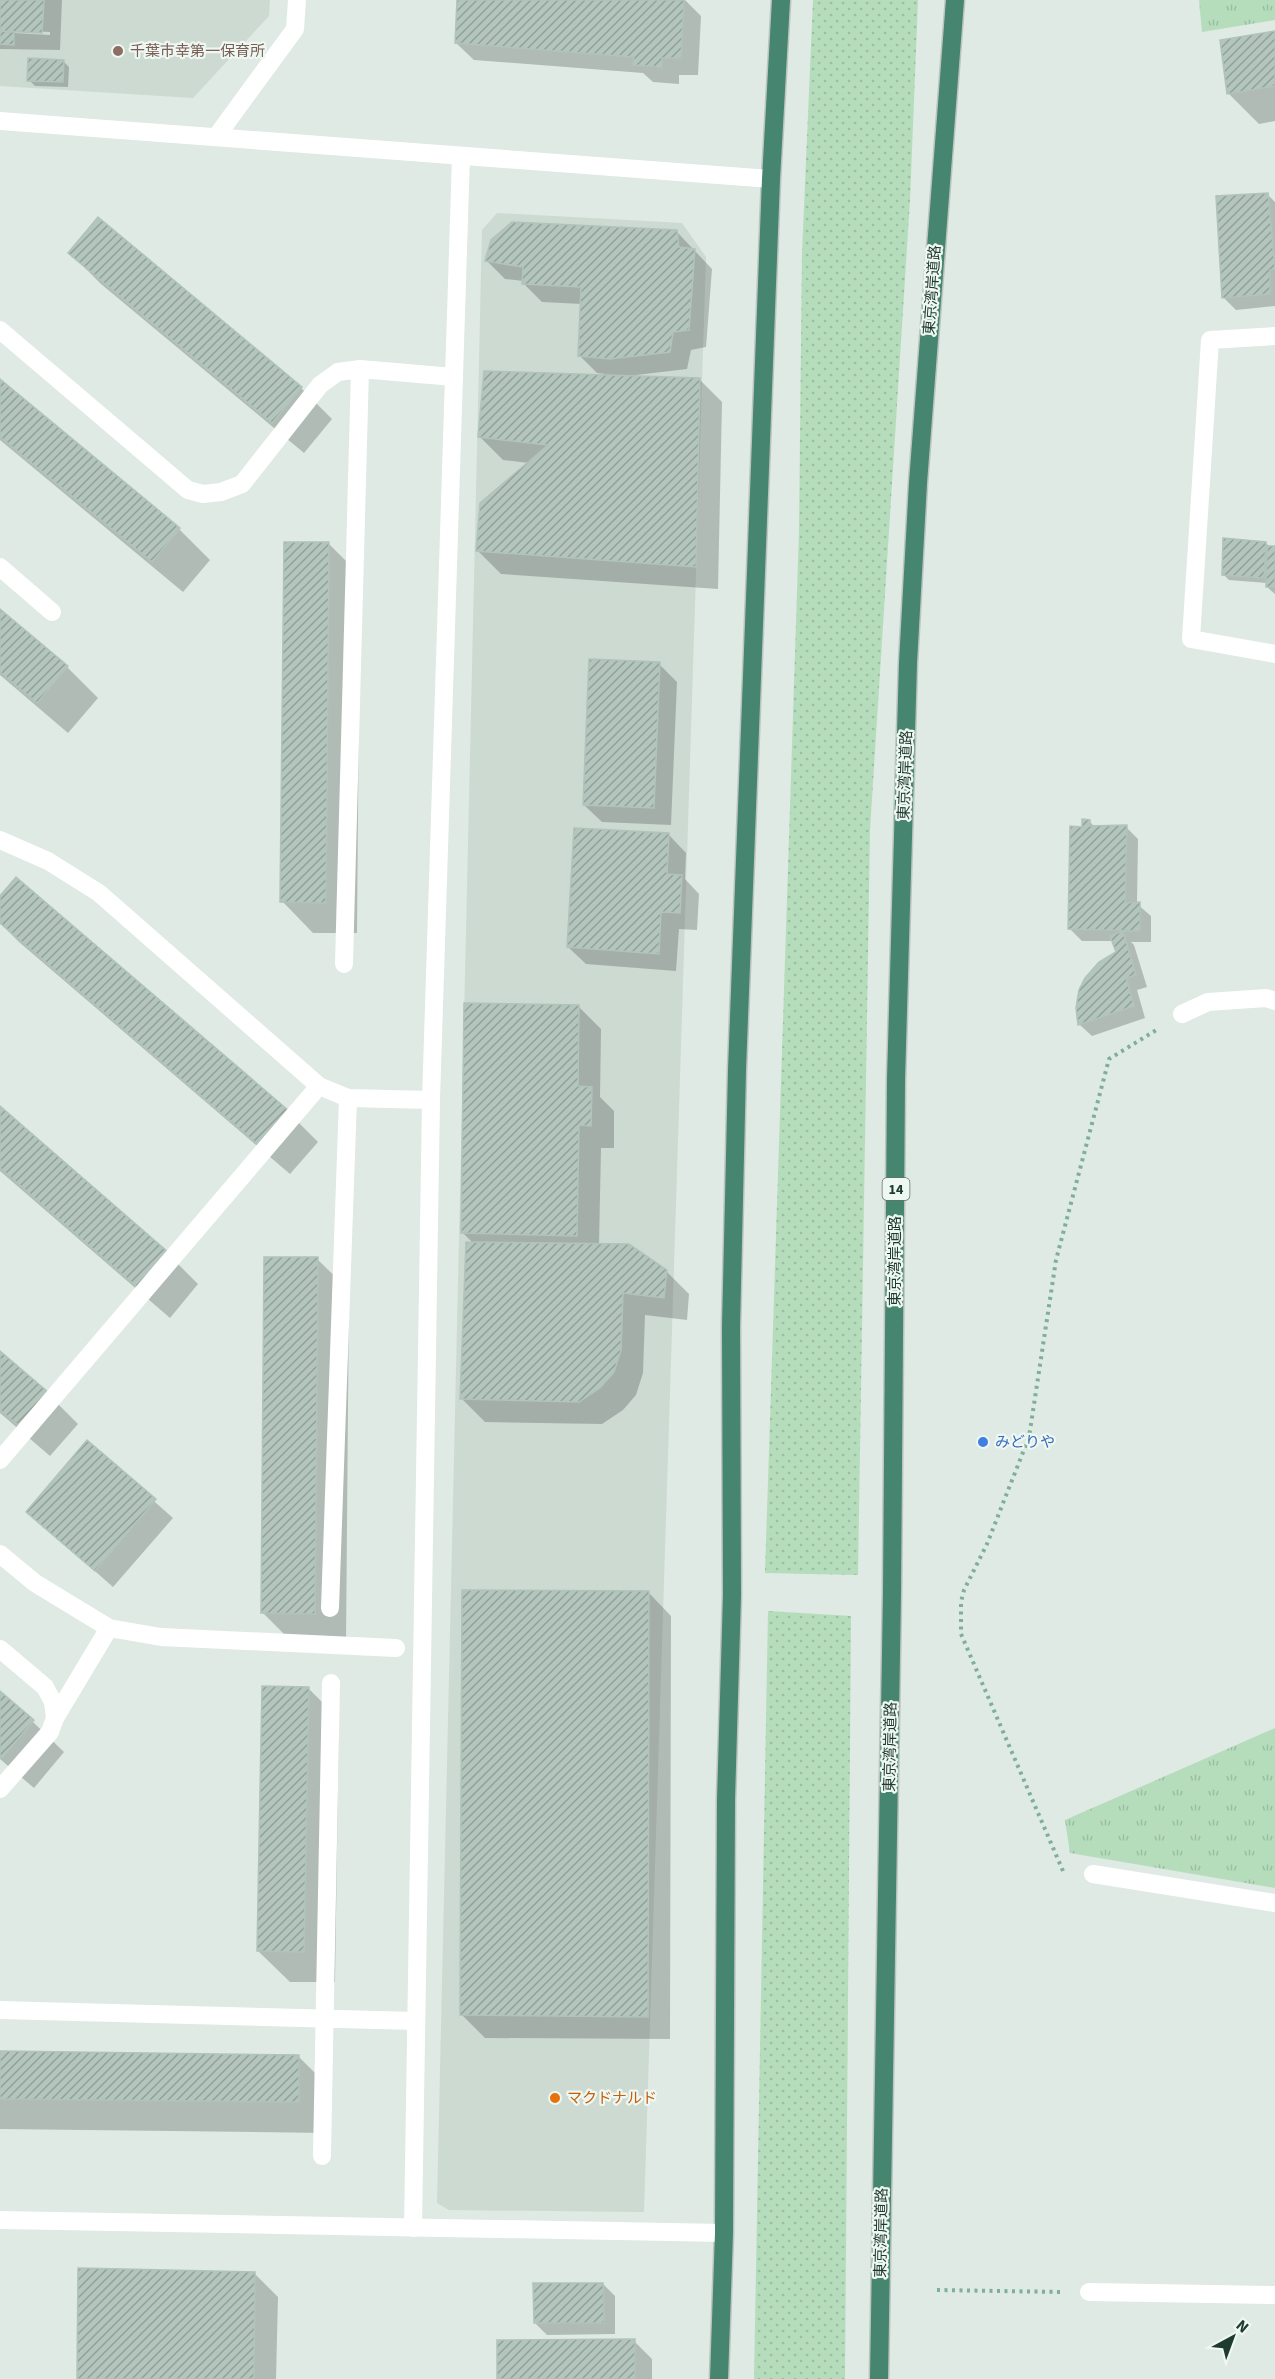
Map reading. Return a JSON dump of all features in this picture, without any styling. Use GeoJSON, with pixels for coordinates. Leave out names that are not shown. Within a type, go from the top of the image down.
{"type":"FeatureCollection","features":[{"type":"Feature","properties":{"kind":"highway"},"geometry":{"type":"LineString","coordinates":[[719,2379],[724,2233],[725,1855],[732,1595],[731,1327],[738,1058],[771,178],[781,0]]}},
{"type":"Feature","properties":{"kind":"highway","name":"東京湾岸道路"},"geometry":{"type":"LineString","coordinates":[[879,2379],[892,1593],[896,1080],[907,687],[918,483],[955,0]]}},
{"type":"Feature","properties":{"kind":"street"},"geometry":{"type":"LineString","coordinates":[[216,138],[295,29],[297,0]]}},
{"type":"Feature","properties":{"kind":"street"},"geometry":{"type":"LineString","coordinates":[[0,121],[771,178]]}},
{"type":"Feature","properties":{"kind":"street"},"geometry":{"type":"LineString","coordinates":[[413,2228],[431,1100],[461,156]]}},
{"type":"Feature","properties":{"kind":"street"},"geometry":{"type":"LineString","coordinates":[[0,330],[188,490],[203,494],[221,492],[242,484],[320,386],[338,372],[360,369],[454,377]]}},
{"type":"Feature","properties":{"kind":"street"},"geometry":{"type":"LineString","coordinates":[[1275,336],[1210,340],[1191,639],[1275,654]]}},
{"type":"Feature","properties":{"kind":"street"},"geometry":{"type":"LineString","coordinates":[[344,964],[360,369]]}},
{"type":"Feature","properties":{"kind":"street"},"geometry":{"type":"LineString","coordinates":[[0,567],[52,612]]}},
{"type":"Feature","properties":{"kind":"street"},"geometry":{"type":"LineString","coordinates":[[0,840],[48,861],[99,893],[319,1086],[348,1098],[431,1100]]}},
{"type":"Feature","properties":{"kind":"street"},"geometry":{"type":"LineString","coordinates":[[1182,1014],[1208,1002],[1266,998],[1275,1001]]}},
{"type":"Feature","properties":{"kind":"street"},"geometry":{"type":"LineString","coordinates":[[0,1460],[319,1086]]}},
{"type":"Feature","properties":{"kind":"street"},"geometry":{"type":"LineString","coordinates":[[330,1608],[348,1098]]}},
{"type":"Feature","properties":{"kind":"street"},"geometry":{"type":"LineString","coordinates":[[0,1554],[35,1583],[109,1628],[161,1637],[396,1648]]}},
{"type":"Feature","properties":{"kind":"street"},"geometry":{"type":"LineString","coordinates":[[0,1789],[50,1732],[55,1718],[109,1628]]}},
{"type":"Feature","properties":{"kind":"street"},"geometry":{"type":"LineString","coordinates":[[0,1649],[45,1687],[53,1702],[55,1718]]}},
{"type":"Feature","properties":{"kind":"street"},"geometry":{"type":"LineString","coordinates":[[322,2156],[331,1683]]}},
{"type":"Feature","properties":{"kind":"street"},"geometry":{"type":"LineString","coordinates":[[1093,1874],[1275,1903]]}},
{"type":"Feature","properties":{"kind":"street"},"geometry":{"type":"LineString","coordinates":[[0,2010],[416,2021]]}},
{"type":"Feature","properties":{"kind":"street"},"geometry":{"type":"LineString","coordinates":[[0,2220],[724,2233]]}},
{"type":"Feature","properties":{"kind":"street"},"geometry":{"type":"LineString","coordinates":[[1089,2292],[1275,2295]]}},
{"type":"Feature","properties":{"kind":"path"},"geometry":{"type":"LineString","coordinates":[[1093,1874],[1064,1873],[961,1634],[961,1602],[1029,1437],[1056,1260],[1109,1059],[1182,1014]]}},
{"type":"Feature","properties":{"kind":"path"},"geometry":{"type":"LineString","coordinates":[[937,2290],[1089,2292]]}},
{"type":"Feature","properties":{"kind":"shaded area","name":"千葉市幸第一保育所"},"geometry":{"type":"Polygon","coordinates":[[[0,0],[270,0],[269,16],[193,98],[0,86],[0,0]]]}},
{"type":"Feature","properties":{"kind":"shaded area"},"geometry":{"type":"Polygon","coordinates":[[[497,213],[682,223],[706,257],[644,2212],[449,2210],[437,2203],[482,230],[497,213]]]}},
{"type":"Feature","properties":{"kind":"green space"},"geometry":{"type":"Polygon","coordinates":[[[813,0],[918,0],[910,200],[870,830],[858,1575],[765,1573],[799,531],[802,253],[813,0]]]}},
{"type":"Feature","properties":{"kind":"green space"},"geometry":{"type":"Polygon","coordinates":[[[1199,0],[1275,0],[1275,20],[1202,32],[1199,0]]]}},
{"type":"Feature","properties":{"kind":"green space"},"geometry":{"type":"Polygon","coordinates":[[[768,1611],[851,1616],[845,2379],[754,2379],[768,1611]]]}},
{"type":"Feature","properties":{"kind":"green space"},"geometry":{"type":"Polygon","coordinates":[[[1275,1728],[1275,1888],[1070,1853],[1065,1820],[1275,1728]]]}},
{"type":"Feature","properties":{"kind":"building"},"geometry":{"type":"Polygon","coordinates":[[[0,0],[44,0],[42,33],[0,31],[0,0]]]}},
{"type":"Feature","properties":{"kind":"building"},"geometry":{"type":"Polygon","coordinates":[[[457,0],[684,0],[681,58],[662,58],[662,67],[633,65],[634,57],[455,43],[457,0]]]}},
{"type":"Feature","properties":{"kind":"building"},"geometry":{"type":"Polygon","coordinates":[[[0,31],[14,32],[14,45],[0,44],[0,31]]]}},
{"type":"Feature","properties":{"kind":"building"},"geometry":{"type":"Polygon","coordinates":[[[1275,31],[1275,86],[1227,94],[1220,40],[1275,31]]]}},
{"type":"Feature","properties":{"kind":"building"},"geometry":{"type":"Polygon","coordinates":[[[28,58],[64,60],[63,82],[27,81],[28,58]]]}},
{"type":"Feature","properties":{"kind":"building"},"geometry":{"type":"Polygon","coordinates":[[[1268,193],[1275,269],[1270,270],[1270,294],[1222,298],[1216,196],[1268,193]]]}},
{"type":"Feature","properties":{"kind":"building"},"geometry":{"type":"Polygon","coordinates":[[[98,217],[302,387],[272,423],[68,253],[98,217]]]}},
{"type":"Feature","properties":{"kind":"building"},"geometry":{"type":"Polygon","coordinates":[[[512,222],[677,230],[679,247],[695,249],[689,330],[673,332],[670,352],[610,359],[578,356],[581,287],[522,284],[523,267],[485,261],[491,240],[512,222]]]}},
{"type":"Feature","properties":{"kind":"building"},"geometry":{"type":"Polygon","coordinates":[[[484,371],[700,378],[696,567],[476,551],[480,503],[548,445],[478,437],[484,371]]]}},
{"type":"Feature","properties":{"kind":"building"},"geometry":{"type":"Polygon","coordinates":[[[0,379],[180,528],[152,562],[0,437],[0,379]]]}},
{"type":"Feature","properties":{"kind":"building"},"geometry":{"type":"Polygon","coordinates":[[[1223,538],[1266,542],[1264,578],[1222,575],[1223,538]]]}},
{"type":"Feature","properties":{"kind":"building"},"geometry":{"type":"Polygon","coordinates":[[[284,542],[329,542],[326,903],[280,902],[284,542]]]}},
{"type":"Feature","properties":{"kind":"building"},"geometry":{"type":"Polygon","coordinates":[[[1267,546],[1275,546],[1275,587],[1266,587],[1267,546]]]}},
{"type":"Feature","properties":{"kind":"building"},"geometry":{"type":"Polygon","coordinates":[[[0,609],[68,666],[37,703],[0,672],[0,609]]]}},
{"type":"Feature","properties":{"kind":"building"},"geometry":{"type":"Polygon","coordinates":[[[589,659],[660,662],[654,808],[583,805],[589,659]]]}},
{"type":"Feature","properties":{"kind":"building"},"geometry":{"type":"Polygon","coordinates":[[[1082,819],[1090,820],[1090,826],[1127,825],[1125,903],[1140,902],[1140,931],[1068,929],[1070,826],[1082,827],[1082,819]]]}},
{"type":"Feature","properties":{"kind":"building"},"geometry":{"type":"Polygon","coordinates":[[[574,828],[669,833],[667,874],[682,875],[680,913],[661,912],[659,954],[567,947],[574,828]]]}},
{"type":"Feature","properties":{"kind":"building"},"geometry":{"type":"Polygon","coordinates":[[[16,877],[288,1110],[258,1145],[0,923],[0,896],[16,877]]]}},
{"type":"Feature","properties":{"kind":"building"},"geometry":{"type":"Polygon","coordinates":[[[1123,931],[1136,975],[1126,978],[1134,1006],[1078,1025],[1076,1008],[1079,990],[1085,978],[1099,962],[1116,952],[1110,936],[1123,931]]]}},
{"type":"Feature","properties":{"kind":"building"},"geometry":{"type":"Polygon","coordinates":[[[464,1003],[579,1005],[578,1086],[592,1087],[591,1126],[579,1125],[577,1236],[461,1233],[464,1003]]]}},
{"type":"Feature","properties":{"kind":"building"},"geometry":{"type":"Polygon","coordinates":[[[0,1106],[168,1252],[138,1288],[0,1168],[0,1106]]]}},
{"type":"Feature","properties":{"kind":"building"},"geometry":{"type":"Polygon","coordinates":[[[466,1242],[629,1244],[667,1270],[664,1298],[623,1293],[621,1350],[614,1372],[600,1388],[579,1402],[460,1399],[466,1242]]]}},
{"type":"Feature","properties":{"kind":"building"},"geometry":{"type":"Polygon","coordinates":[[[264,1257],[318,1257],[315,1614],[261,1613],[264,1257]]]}},
{"type":"Feature","properties":{"kind":"building"},"geometry":{"type":"Polygon","coordinates":[[[0,1351],[48,1392],[19,1426],[0,1410],[0,1351]]]}},
{"type":"Feature","properties":{"kind":"building"},"geometry":{"type":"Polygon","coordinates":[[[87,1440],[156,1499],[95,1571],[26,1512],[87,1440]]]}},
{"type":"Feature","properties":{"kind":"building"},"geometry":{"type":"Polygon","coordinates":[[[462,1590],[649,1591],[648,2017],[460,2015],[462,1590]]]}},
{"type":"Feature","properties":{"kind":"building"},"geometry":{"type":"Polygon","coordinates":[[[262,1686],[309,1687],[304,1952],[257,1951],[262,1686]]]}},
{"type":"Feature","properties":{"kind":"building"},"geometry":{"type":"Polygon","coordinates":[[[0,1691],[34,1720],[2,1758],[0,1756],[0,1691]]]}},
{"type":"Feature","properties":{"kind":"building"},"geometry":{"type":"Polygon","coordinates":[[[0,2051],[299,2055],[299,2102],[0,2099],[0,2051]]]}},
{"type":"Feature","properties":{"kind":"building"},"geometry":{"type":"Polygon","coordinates":[[[78,2268],[255,2272],[254,2379],[77,2379],[78,2268]]]}},
{"type":"Feature","properties":{"kind":"building"},"geometry":{"type":"Polygon","coordinates":[[[533,2283],[603,2283],[604,2323],[534,2323],[533,2283]]]}},
{"type":"Feature","properties":{"kind":"building"},"geometry":{"type":"Polygon","coordinates":[[[635,2339],[635,2379],[497,2379],[497,2340],[635,2339]]]}},
{"type":"Feature","properties":{"kind":"place","name":"千葉市幸第一保育所"},"geometry":{"type":"Point","coordinates":[118,51]}},
{"type":"Feature","properties":{"kind":"place","name":"みどりや"},"geometry":{"type":"Point","coordinates":[983,1442]}},
{"type":"Feature","properties":{"kind":"place","name":"マクドナルド"},"geometry":{"type":"Point","coordinates":[555,2098]}}]}
